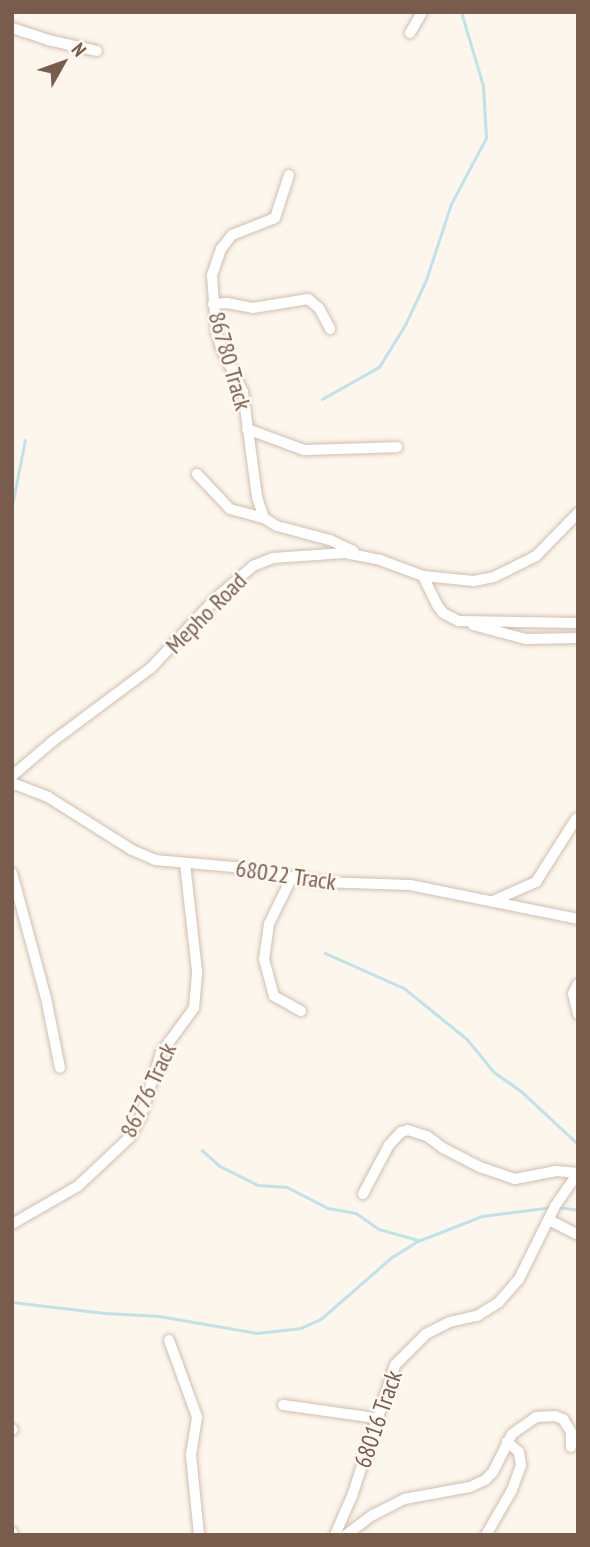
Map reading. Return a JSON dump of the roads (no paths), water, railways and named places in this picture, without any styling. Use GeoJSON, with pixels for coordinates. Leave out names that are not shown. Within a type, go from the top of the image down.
{"type":"FeatureCollection","features":[{"type":"Feature","properties":{"kind":"street"},"geometry":{"type":"LineString","coordinates":[[410,33],[422,12]]}},
{"type":"Feature","properties":{"kind":"street"},"geometry":{"type":"LineString","coordinates":[[12,28],[96,51]]}},
{"type":"Feature","properties":{"kind":"street","name":"86780 Track"},"geometry":{"type":"LineString","coordinates":[[264,518],[257,497],[243,392],[221,348],[213,303],[212,275],[221,248],[232,235],[275,218],[289,175]]}},
{"type":"Feature","properties":{"kind":"street"},"geometry":{"type":"LineString","coordinates":[[213,303],[228,303],[253,309],[308,299],[319,308],[330,330]]}},
{"type":"Feature","properties":{"kind":"street"},"geometry":{"type":"LineString","coordinates":[[247,429],[304,450],[397,447]]}},
{"type":"Feature","properties":{"kind":"street"},"geometry":{"type":"LineString","coordinates":[[197,474],[230,509],[264,518],[276,526],[330,540],[363,556]]}},
{"type":"Feature","properties":{"kind":"street","name":"Mepho Road"},"geometry":{"type":"LineString","coordinates":[[12,776],[53,741],[151,668],[218,597],[253,566],[273,558],[345,553],[363,556],[423,576],[459,582],[506,573],[536,556],[578,513]]}},
{"type":"Feature","properties":{"kind":"street"},"geometry":{"type":"LineString","coordinates":[[423,576],[443,613],[459,621],[526,639],[578,638]]}},
{"type":"Feature","properties":{"kind":"street"},"geometry":{"type":"LineString","coordinates":[[459,621],[578,623]]}},
{"type":"Feature","properties":{"kind":"street","name":"68022 Track"},"geometry":{"type":"LineString","coordinates":[[12,783],[48,797],[144,856],[185,864],[234,867],[291,879],[410,885],[578,919]]}},
{"type":"Feature","properties":{"kind":"street"},"geometry":{"type":"LineString","coordinates":[[494,901],[536,883],[576,819]]}},
{"type":"Feature","properties":{"kind":"street","name":"86776 Track"},"geometry":{"type":"LineString","coordinates":[[12,1224],[72,1191],[122,1146],[141,1116],[161,1054],[194,1008],[197,971],[185,864]]}},
{"type":"Feature","properties":{"kind":"street"},"geometry":{"type":"LineString","coordinates":[[12,873],[46,998],[60,1069]]}},
{"type":"Feature","properties":{"kind":"street"},"geometry":{"type":"LineString","coordinates":[[291,879],[268,924],[264,959],[274,996],[301,1012]]}},
{"type":"Feature","properties":{"kind":"street"},"geometry":{"type":"LineString","coordinates":[[578,984],[572,994],[578,1014]]}},
{"type":"Feature","properties":{"kind":"street"},"geometry":{"type":"LineString","coordinates":[[363,1194],[389,1144],[401,1132],[408,1130],[427,1136],[473,1163],[515,1179],[556,1171],[578,1173]]}},
{"type":"Feature","properties":{"kind":"street","name":"68016 Track"},"geometry":{"type":"LineString","coordinates":[[335,1535],[352,1496],[394,1365],[402,1355],[438,1328],[477,1316],[499,1302],[519,1279],[563,1192],[578,1173]]}},
{"type":"Feature","properties":{"kind":"street"},"geometry":{"type":"LineString","coordinates":[[549,1220],[578,1235]]}},
{"type":"Feature","properties":{"kind":"street"},"geometry":{"type":"LineString","coordinates":[[169,1340],[197,1417],[191,1455],[198,1535]]}},
{"type":"Feature","properties":{"kind":"street"},"geometry":{"type":"LineString","coordinates":[[283,1405],[375,1419]]}},
{"type":"Feature","properties":{"kind":"street"},"geometry":{"type":"LineString","coordinates":[[346,1535],[373,1515],[404,1499],[478,1485],[493,1472],[507,1442],[528,1421],[555,1416],[567,1425],[571,1447]]}},
{"type":"Feature","properties":{"kind":"street"},"geometry":{"type":"LineString","coordinates":[[486,1535],[512,1490],[522,1465],[519,1452],[507,1442]]}},
{"type":"Feature","properties":{"kind":"waterway"},"geometry":{"type":"LineString","coordinates":[[322,399],[379,367],[405,325],[426,280],[451,204],[486,138],[483,86],[461,12]]}},
{"type":"Feature","properties":{"kind":"waterway"},"geometry":{"type":"LineString","coordinates":[[12,506],[25,440]]}},
{"type":"Feature","properties":{"kind":"waterway"},"geometry":{"type":"LineString","coordinates":[[325,953],[404,988],[467,1039],[494,1072],[521,1091],[578,1144]]}},
{"type":"Feature","properties":{"kind":"waterway"},"geometry":{"type":"LineString","coordinates":[[202,1150],[220,1166],[258,1185],[287,1187],[328,1208],[356,1213],[379,1229],[418,1240]]}},
{"type":"Feature","properties":{"kind":"waterway"},"geometry":{"type":"LineString","coordinates":[[12,1302],[159,1316],[257,1333],[301,1328],[322,1318],[392,1257],[418,1241],[482,1216],[552,1207]]}},
{"type":"Feature","properties":{"kind":"waterway"},"geometry":{"type":"LineString","coordinates":[[559,1207],[578,1210]]}}]}
